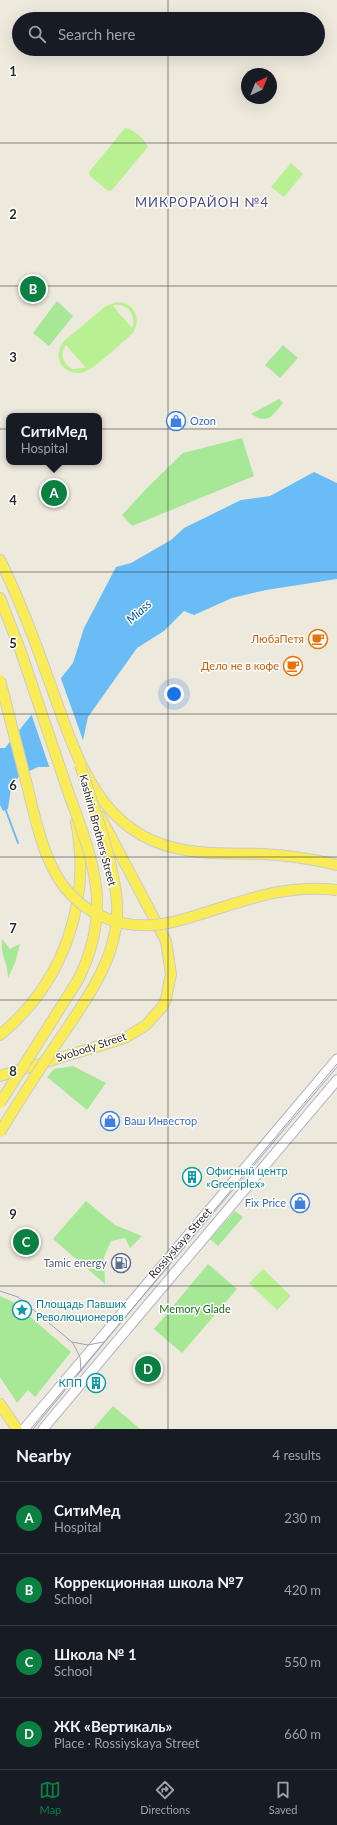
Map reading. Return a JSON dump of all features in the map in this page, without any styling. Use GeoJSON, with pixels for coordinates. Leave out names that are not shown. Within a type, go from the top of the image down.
{"type":"FeatureCollection","features":[{"type":"Feature","properties":{"kind":"main road","name":"Kashirin Brothers Street"},"geometry":{"type":"LineString","coordinates":[[0,560],[11,582],[41,659],[91,798],[114,882],[117,910],[112,943],[107,959],[93,988],[0,1132]]}},
{"type":"Feature","properties":{"kind":"main road","name":"Kashirin Brothers Street"},"geometry":{"type":"LineString","coordinates":[[0,598],[21,652],[91,857],[97,883],[98,903],[95,936],[89,956],[78,980],[0,1102]]}},
{"type":"Feature","properties":{"kind":"main road"},"geometry":{"type":"LineString","coordinates":[[0,680],[48,858],[64,887],[87,909],[117,922],[133,926],[150,926],[185,919],[271,892],[303,889],[337,890]]}},
{"type":"Feature","properties":{"kind":"main road"},"geometry":{"type":"LineString","coordinates":[[80,766],[101,799],[118,819],[140,835],[160,844],[192,851],[279,856],[337,866]]}},
{"type":"Feature","properties":{"kind":"main road","name":"Svobody Street"},"geometry":{"type":"LineString","coordinates":[[0,1076],[110,1044],[139,1030],[152,1019],[163,1006],[171,974],[169,954],[159,926],[91,798]]}},
{"type":"Feature","properties":{"kind":"main road"},"geometry":{"type":"LineString","coordinates":[[0,1034],[25,1011],[47,984],[62,956],[71,931],[79,888],[79,842],[71,799]]}},
{"type":"Feature","properties":{"kind":"main road","name":"Rossiyskaya Street"},"geometry":{"type":"LineString","coordinates":[[24,1429],[337,1059]]}},
{"type":"Feature","properties":{"kind":"main road","name":"Rossiyskaya Street"},"geometry":{"type":"LineString","coordinates":[[43,1429],[337,1080]]}},
{"type":"Feature","properties":{"kind":"main road"},"geometry":{"type":"LineString","coordinates":[[0,1404],[17,1429]]}},
{"type":"Feature","properties":{"kind":"green space"},"geometry":{"type":"Polygon","coordinates":[[[125,128],[138,135],[145,141],[148,147],[112,190],[108,191],[90,176],[89,172],[125,128]]]}},
{"type":"Feature","properties":{"kind":"green space"},"geometry":{"type":"Polygon","coordinates":[[[291,163],[303,174],[284,197],[271,187],[291,163]]]}},
{"type":"Feature","properties":{"kind":"green space"},"geometry":{"type":"Polygon","coordinates":[[[57,301],[73,316],[49,346],[33,333],[57,301]]]}},
{"type":"Feature","properties":{"kind":"green space"},"geometry":{"type":"Polygon","coordinates":[[[117,302],[128,305],[135,312],[137,322],[136,328],[133,333],[89,370],[81,373],[70,372],[64,368],[59,359],[59,351],[62,343],[106,306],[117,302]],[[115,305],[113,306],[132,328],[133,319],[128,308],[115,305]],[[66,345],[63,352],[63,358],[67,365],[73,369],[85,368],[85,367],[66,345]]]}},
{"type":"Feature","properties":{"kind":"green space"},"geometry":{"type":"Polygon","coordinates":[[[283,345],[298,358],[280,378],[265,365],[283,345]]]}},
{"type":"Feature","properties":{"kind":"green space"},"geometry":{"type":"Polygon","coordinates":[[[279,399],[283,403],[269,418],[262,419],[251,414],[279,399]]]}},
{"type":"Feature","properties":{"kind":"green space"},"geometry":{"type":"Polygon","coordinates":[[[242,438],[254,476],[132,526],[122,515],[183,453],[242,438]]]}},
{"type":"Feature","properties":{"kind":"green space"},"geometry":{"type":"Polygon","coordinates":[[[2,939],[10,949],[20,944],[15,963],[8,978],[8,972],[2,950],[2,939]]]}},
{"type":"Feature","properties":{"kind":"green space"},"geometry":{"type":"Polygon","coordinates":[[[73,1066],[106,1083],[87,1110],[47,1077],[54,1069],[73,1066]]]}},
{"type":"Feature","properties":{"kind":"green space"},"geometry":{"type":"Polygon","coordinates":[[[86,1201],[115,1225],[142,1236],[130,1248],[125,1238],[111,1241],[104,1257],[105,1284],[53,1239],[86,1201]]]}},
{"type":"Feature","properties":{"kind":"green space"},"geometry":{"type":"Polygon","coordinates":[[[235,1211],[243,1217],[218,1246],[210,1239],[235,1211]]]}},
{"type":"Feature","properties":{"kind":"green space","name":"Memory Glade"},"geometry":{"type":"Polygon","coordinates":[[[208,1264],[237,1289],[182,1353],[154,1329],[208,1264]]]}},
{"type":"Feature","properties":{"kind":"green space"},"geometry":{"type":"Polygon","coordinates":[[[263,1269],[291,1296],[277,1310],[249,1283],[263,1269]]]}},
{"type":"Feature","properties":{"kind":"green space","name":"Площадь Павших Революционеров"},"geometry":{"type":"Polygon","coordinates":[[[0,1296],[13,1302],[71,1352],[35,1397],[28,1390],[17,1403],[0,1377],[0,1296]]]}},
{"type":"Feature","properties":{"kind":"green space"},"geometry":{"type":"Polygon","coordinates":[[[113,1406],[140,1429],[93,1429],[113,1406]]]}},
{"type":"Feature","properties":{"kind":"water","name":"Miass"},"geometry":{"type":"Polygon","coordinates":[[[314,472],[337,483],[337,579],[266,590],[232,598],[194,615],[184,611],[164,631],[137,648],[88,717],[82,745],[53,767],[38,767],[19,776],[11,788],[8,809],[3,811],[0,805],[0,748],[5,748],[73,663],[84,628],[116,567],[131,563],[171,540],[184,528],[241,500],[270,496],[314,472]]]}},
{"type":"Feature","properties":{"kind":"pier"},"geometry":{"type":"Polygon","coordinates":[[[60,676],[84,743],[67,765],[50,769],[31,713],[60,676]]]}},
{"type":"Feature","properties":{"kind":"waterway"},"geometry":{"type":"LineString","coordinates":[[5,808],[18,843]]}},
{"type":"Feature","properties":{"kind":"tram line"},"geometry":{"type":"LineString","coordinates":[[33,1429],[337,1064]]}},
{"type":"Feature","properties":{"kind":"tram line"},"geometry":{"type":"LineString","coordinates":[[0,1291],[18,1297],[73,1343],[80,1357],[81,1371]]}},
{"type":"Feature","properties":{"kind":"tram line"},"geometry":{"type":"LineString","coordinates":[[72,1342],[88,1345],[103,1342]]}},
{"type":"Feature","properties":{"kind":"place","name":"Коррекционная школа №7"},"geometry":{"type":"Point","coordinates":[33,289]}},
{"type":"Feature","properties":{"kind":"place","name":"Ozon"},"geometry":{"type":"Point","coordinates":[176,421]}},
{"type":"Feature","properties":{"kind":"place","name":"СитиМед"},"geometry":{"type":"Point","coordinates":[54,493]}},
{"type":"Feature","properties":{"kind":"place","name":"ЛюбаПетя"},"geometry":{"type":"Point","coordinates":[318,639]}},
{"type":"Feature","properties":{"kind":"place","name":"Дело не в кофе"},"geometry":{"type":"Point","coordinates":[293,666]}},
{"type":"Feature","properties":{"kind":"place","name":"Ваш Инвестор"},"geometry":{"type":"Point","coordinates":[110,1121]}},
{"type":"Feature","properties":{"kind":"place","name":"Офисный центр «Greenplex»"},"geometry":{"type":"Point","coordinates":[192,1177]}},
{"type":"Feature","properties":{"kind":"place","name":"Fix Price"},"geometry":{"type":"Point","coordinates":[300,1203]}},
{"type":"Feature","properties":{"kind":"place","name":"Школа № 1"},"geometry":{"type":"Point","coordinates":[26,1242]}},
{"type":"Feature","properties":{"kind":"place","name":"Tamic energy"},"geometry":{"type":"Point","coordinates":[121,1263]}},
{"type":"Feature","properties":{"kind":"place","name":"Площадь Павших Революционеров"},"geometry":{"type":"Point","coordinates":[22,1310]}},
{"type":"Feature","properties":{"kind":"place","name":"ЖК «Вертикаль»"},"geometry":{"type":"Point","coordinates":[148,1369]}},
{"type":"Feature","properties":{"kind":"place","name":"КПП"},"geometry":{"type":"Point","coordinates":[96,1383]}},
{"type":"Feature","properties":{"kind":"district","name":"МИКРОРАЙОН №4"},"geometry":{"type":"Point","coordinates":[202,202]}}]}
